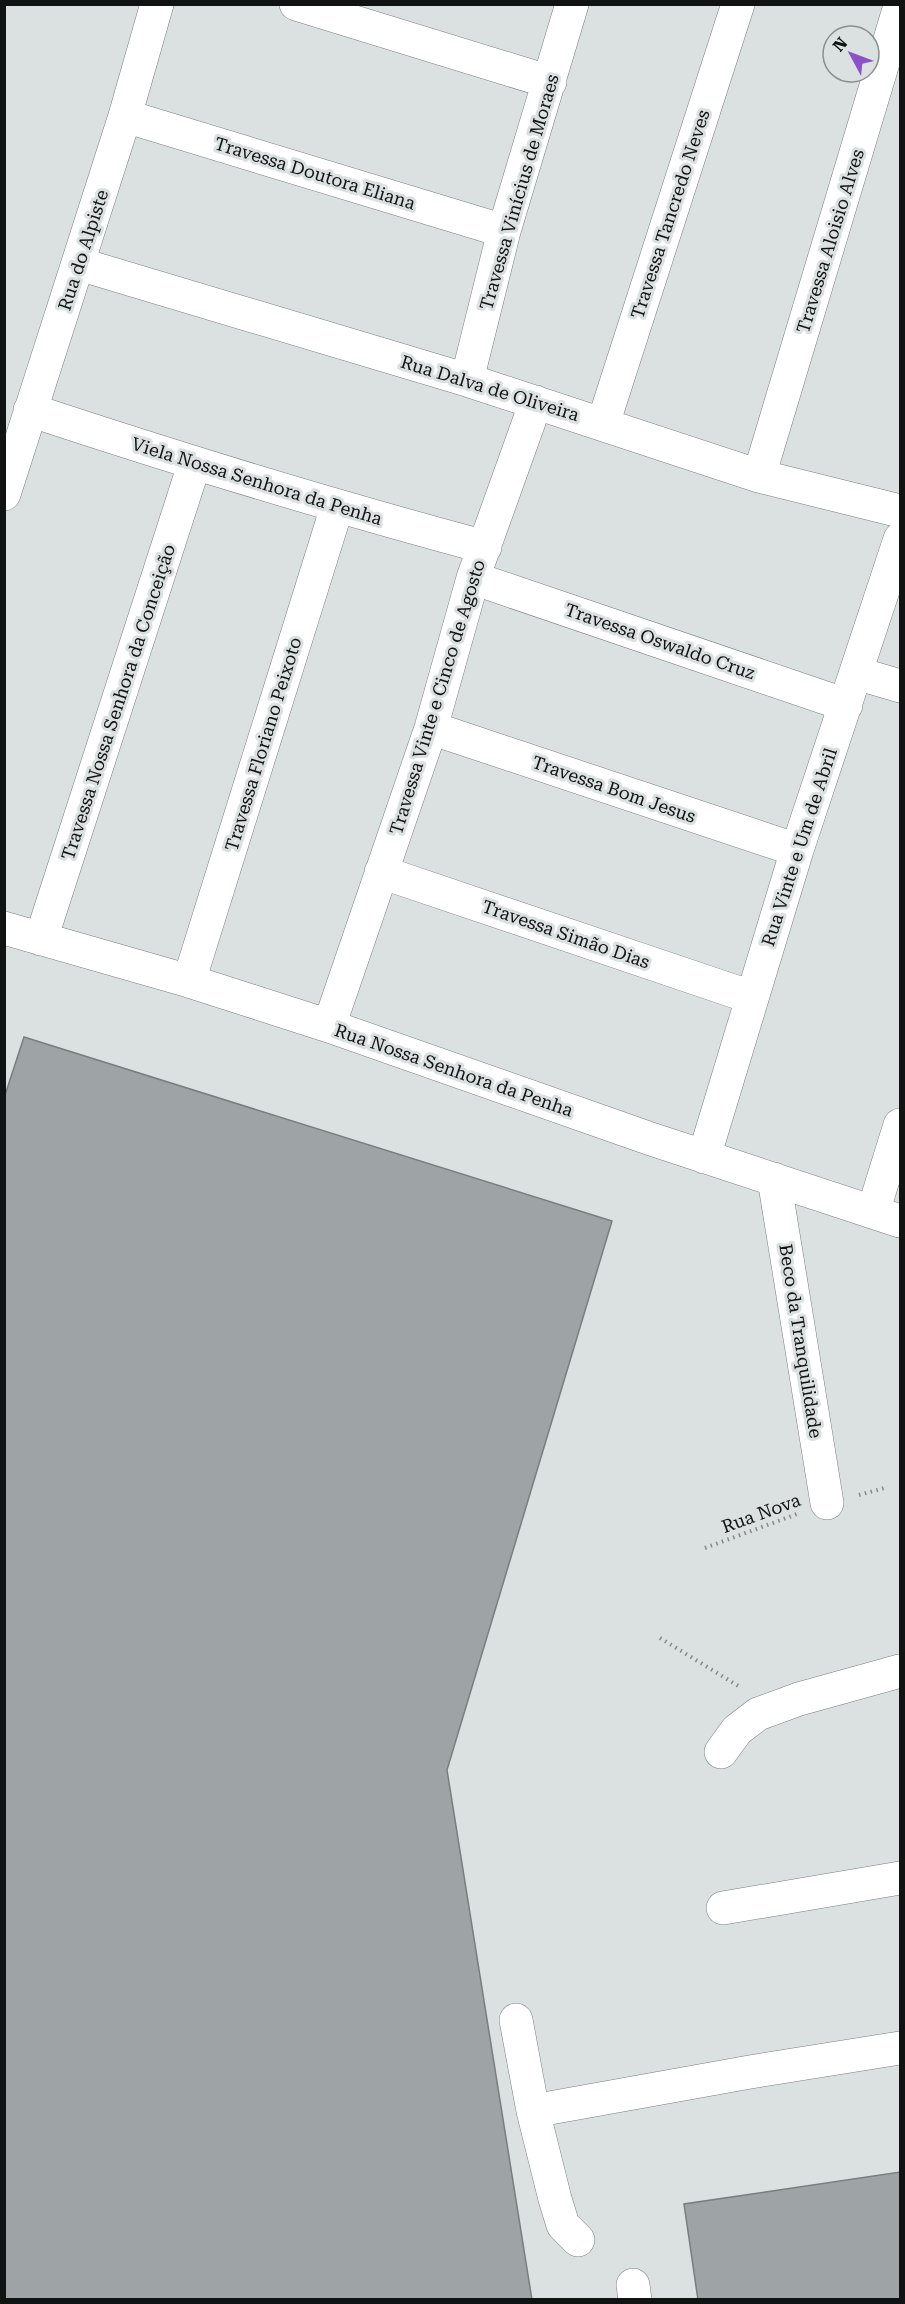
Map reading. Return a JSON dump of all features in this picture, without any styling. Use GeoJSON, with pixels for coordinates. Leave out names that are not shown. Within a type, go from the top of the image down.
{"type":"FeatureCollection","features":[{"type":"Feature","properties":{"kind":"street","name":"Rua do Alpiste"},"geometry":{"type":"LineString","coordinates":[[4,494],[126,116],[157,4]]}},
{"type":"Feature","properties":{"kind":"street"},"geometry":{"type":"LineString","coordinates":[[296,4],[550,82]]}},
{"type":"Feature","properties":{"kind":"street","name":"Travessa Vinícius de Moraes"},"geometry":{"type":"LineString","coordinates":[[467,380],[504,231],[572,4]]}},
{"type":"Feature","properties":{"kind":"street","name":"Travessa Tancredo Neves"},"geometry":{"type":"LineString","coordinates":[[603,424],[738,4]]}},
{"type":"Feature","properties":{"kind":"street","name":"Travessa Aloisio Alves"},"geometry":{"type":"LineString","coordinates":[[759,476],[900,6]]}},
{"type":"Feature","properties":{"kind":"street","name":"Travessa Doutora Eliana"},"geometry":{"type":"LineString","coordinates":[[126,116],[504,231]]}},
{"type":"Feature","properties":{"kind":"street","name":"Rua Dalva de Oliveira"},"geometry":{"type":"LineString","coordinates":[[79,264],[467,380],[759,476],[900,512]]}},
{"type":"Feature","properties":{"kind":"street","name":"Travessa Vinte e Cinco de Agosto"},"geometry":{"type":"LineString","coordinates":[[329,1026],[431,728],[473,578],[536,402]]}},
{"type":"Feature","properties":{"kind":"street","name":"Viela Nossa Senhora da Penha"},"geometry":{"type":"LineString","coordinates":[[30,410],[194,465],[485,547]]}},
{"type":"Feature","properties":{"kind":"street","name":"Travessa Nossa Senhora da Conceição"},"geometry":{"type":"LineString","coordinates":[[41,939],[194,465]]}},
{"type":"Feature","properties":{"kind":"street","name":"Travessa Floriano Peixoto"},"geometry":{"type":"LineString","coordinates":[[189,981],[337,507]]}},
{"type":"Feature","properties":{"kind":"street","name":"Rua Vinte e Um de Abril"},"geometry":{"type":"LineString","coordinates":[[704,1157],[797,850],[900,539]]}},
{"type":"Feature","properties":{"kind":"street","name":"Travessa Oswaldo Cruz"},"geometry":{"type":"LineString","coordinates":[[473,578],[846,705]]}},
{"type":"Feature","properties":{"kind":"street"},"geometry":{"type":"LineString","coordinates":[[856,673],[900,686]]}},
{"type":"Feature","properties":{"kind":"street","name":"Travessa Bom Jesus"},"geometry":{"type":"LineString","coordinates":[[431,728],[797,850]]}},
{"type":"Feature","properties":{"kind":"street","name":"Travessa Simão Dias"},"geometry":{"type":"LineString","coordinates":[[381,872],[751,997]]}},
{"type":"Feature","properties":{"kind":"street","name":"Rua Nossa Senhora da Penha"},"geometry":{"type":"LineString","coordinates":[[4,928],[189,981],[329,1026],[704,1157],[886,1217]]}},
{"type":"Feature","properties":{"kind":"street"},"geometry":{"type":"LineString","coordinates":[[886,1217],[900,1125]]}},
{"type":"Feature","properties":{"kind":"street","name":"Beco da Tranquilidade"},"geometry":{"type":"LineString","coordinates":[[774,1179],[827,1503]]}},
{"type":"Feature","properties":{"kind":"street"},"geometry":{"type":"LineString","coordinates":[[721,1752],[737,1730],[758,1714],[799,1699],[900,1671]]}},
{"type":"Feature","properties":{"kind":"street"},"geometry":{"type":"LineString","coordinates":[[723,1908],[900,1878]]}},
{"type":"Feature","properties":{"kind":"street"},"geometry":{"type":"LineString","coordinates":[[516,2020],[533,2110],[563,2225],[578,2240]]}},
{"type":"Feature","properties":{"kind":"street"},"geometry":{"type":"LineString","coordinates":[[533,2110],[900,2048]]}},
{"type":"Feature","properties":{"kind":"path","name":"Rua Nova"},"geometry":{"type":"LineString","coordinates":[[705,1548],[827,1503]]}},
{"type":"Feature","properties":{"kind":"path"},"geometry":{"type":"LineString","coordinates":[[660,1638],[774,1708]]}},
{"type":"Feature","properties":{"kind":"building"},"geometry":{"type":"Polygon","coordinates":[[[24,1037],[612,1221],[447,1770],[532,2300],[4,2300],[4,1098],[24,1037]]]}},
{"type":"Feature","properties":{"kind":"building"},"geometry":{"type":"Polygon","coordinates":[[[900,2172],[900,2300],[698,2300],[684,2204],[900,2172]]]}}]}
